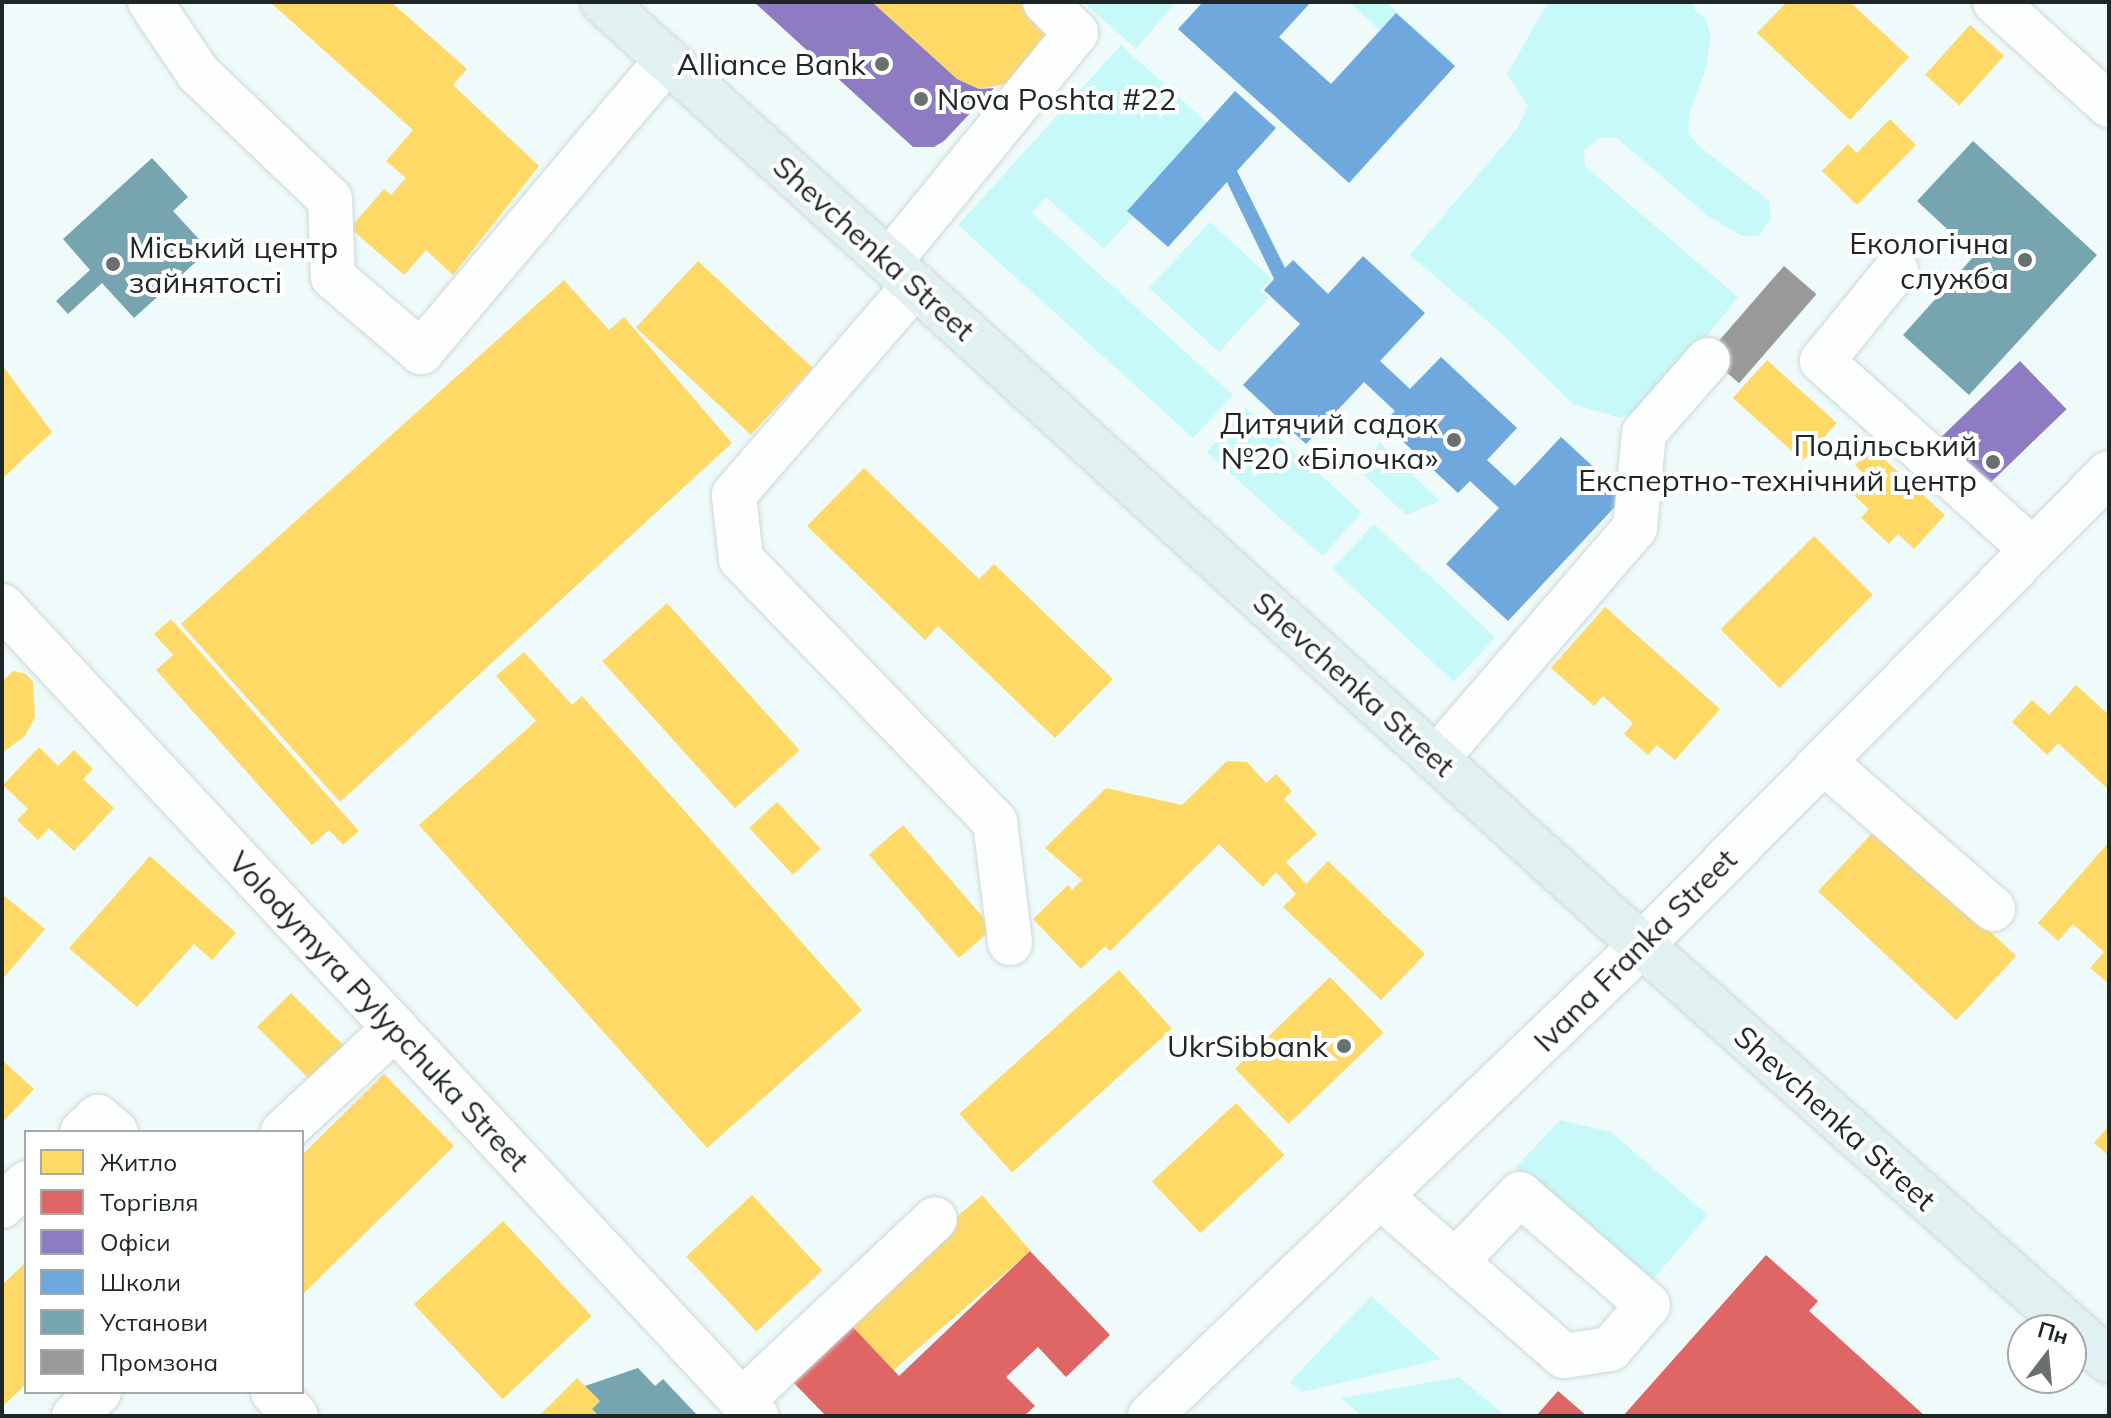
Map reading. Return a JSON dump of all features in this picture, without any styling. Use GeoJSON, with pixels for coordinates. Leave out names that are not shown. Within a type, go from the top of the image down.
{"type":"FeatureCollection","features":[{"type":"Feature","properties":{"kind":"main road","name":"Shevchenka Street"},"geometry":{"type":"LineString","coordinates":[[603,2],[1642,945],[2109,1361]]}},
{"type":"Feature","properties":{"kind":"street"},"geometry":{"type":"LineString","coordinates":[[150,2],[198,73],[330,199],[333,277],[421,352],[667,60]]}},
{"type":"Feature","properties":{"kind":"street"},"geometry":{"type":"LineString","coordinates":[[1010,943],[995,822],[741,559],[734,495],[902,274],[1076,33],[1045,2]]}},
{"type":"Feature","properties":{"kind":"street"},"geometry":{"type":"LineString","coordinates":[[1995,2],[2109,105]]}},
{"type":"Feature","properties":{"kind":"street"},"geometry":{"type":"LineString","coordinates":[[1896,270],[1822,361],[2033,550]]}},
{"type":"Feature","properties":{"kind":"street"},"geometry":{"type":"LineString","coordinates":[[1436,759],[1635,528],[1644,433],[1708,360]]}},
{"type":"Feature","properties":{"kind":"street","name":"Ivana Franka Street"},"geometry":{"type":"LineString","coordinates":[[1159,1413],[1642,945],[2109,473]]}},
{"type":"Feature","properties":{"kind":"street","name":"Volodymyra Pylypchuka Street"},"geometry":{"type":"LineString","coordinates":[[2,606],[749,1408]]}},
{"type":"Feature","properties":{"kind":"street"},"geometry":{"type":"LineString","coordinates":[[1824,762],[1993,909]]}},
{"type":"Feature","properties":{"kind":"street"},"geometry":{"type":"LineString","coordinates":[[285,1130],[395,1028]]}},
{"type":"Feature","properties":{"kind":"street"},"geometry":{"type":"LineString","coordinates":[[84,1130],[98,1117],[114,1130]]}},
{"type":"Feature","properties":{"kind":"street"},"geometry":{"type":"LineString","coordinates":[[2,1206],[24,1186]]}},
{"type":"Feature","properties":{"kind":"street"},"geometry":{"type":"LineString","coordinates":[[1380,1196],[1456,1261]]}},
{"type":"Feature","properties":{"kind":"street"},"geometry":{"type":"LineString","coordinates":[[749,1408],[935,1219]]}},
{"type":"Feature","properties":{"kind":"street"},"geometry":{"type":"LineString","coordinates":[[74,1416],[97,1394]]}},
{"type":"Feature","properties":{"kind":"street"},"geometry":{"type":"LineString","coordinates":[[275,1394],[296,1416]]}},
{"type":"Feature","properties":{"kind":"shaded area"},"geometry":{"type":"Polygon","coordinates":[[[1083,2],[1176,2],[1136,49],[1083,2]]]}},
{"type":"Feature","properties":{"kind":"shaded area"},"geometry":{"type":"Polygon","coordinates":[[[1349,2],[1386,2],[1451,61],[1435,80],[1349,2]]]}},
{"type":"Feature","properties":{"kind":"shaded area"},"geometry":{"type":"Polygon","coordinates":[[[1548,2],[1694,2],[1693,9],[1706,19],[1711,38],[1706,68],[1690,112],[1688,133],[1699,146],[1769,201],[1771,217],[1759,236],[1742,236],[1708,216],[1617,138],[1600,138],[1584,150],[1585,166],[1738,297],[1647,410],[1620,418],[1573,404],[1502,334],[1410,255],[1517,129],[1528,106],[1507,74],[1548,2]]]}},
{"type":"Feature","properties":{"kind":"shaded area"},"geometry":{"type":"Polygon","coordinates":[[[1121,45],[1213,128],[1104,249],[1046,197],[1032,213],[1233,395],[1193,438],[958,225],[1121,45]]]}},
{"type":"Feature","properties":{"kind":"shaded area"},"geometry":{"type":"Polygon","coordinates":[[[1210,222],[1271,278],[1260,291],[1269,298],[1219,352],[1149,288],[1210,222]]]}},
{"type":"Feature","properties":{"kind":"shaded area"},"geometry":{"type":"Polygon","coordinates":[[[1246,408],[1362,512],[1322,556],[1207,452],[1246,408]]]}},
{"type":"Feature","properties":{"kind":"shaded area"},"geometry":{"type":"Polygon","coordinates":[[[1379,442],[1440,501],[1406,515],[1365,476],[1379,442]]]}},
{"type":"Feature","properties":{"kind":"shaded area"},"geometry":{"type":"Polygon","coordinates":[[[1374,524],[1495,637],[1454,682],[1332,569],[1374,524]]]}},
{"type":"Feature","properties":{"kind":"shaded area"},"geometry":{"type":"Polygon","coordinates":[[[1560,1120],[1611,1132],[1708,1215],[1650,1283],[1515,1168],[1560,1120]]]}},
{"type":"Feature","properties":{"kind":"shaded area"},"geometry":{"type":"Polygon","coordinates":[[[1371,1296],[1441,1359],[1302,1392],[1290,1382],[1371,1296]]]}},
{"type":"Feature","properties":{"kind":"shaded area"},"geometry":{"type":"Polygon","coordinates":[[[1459,1377],[1506,1416],[1362,1416],[1341,1398],[1459,1377]]]}},
{"type":"Feature","properties":{"kind":"building: Житло"},"geometry":{"type":"Polygon","coordinates":[[[270,2],[391,2],[467,69],[453,85],[539,166],[453,275],[426,250],[404,275],[350,228],[384,189],[391,195],[406,178],[386,161],[413,130],[270,2]]]}},
{"type":"Feature","properties":{"kind":"building: Житло"},"geometry":{"type":"Polygon","coordinates":[[[872,2],[1023,2],[1055,31],[1006,84],[979,89],[957,79],[872,2]]]}},
{"type":"Feature","properties":{"kind":"building: Житло"},"geometry":{"type":"Polygon","coordinates":[[[1787,2],[1850,2],[1909,57],[1850,120],[1757,33],[1787,2]]]}},
{"type":"Feature","properties":{"kind":"building: Житло"},"geometry":{"type":"Polygon","coordinates":[[[1970,25],[2004,56],[1959,106],[1925,75],[1970,25]]]}},
{"type":"Feature","properties":{"kind":"building: Житло"},"geometry":{"type":"Polygon","coordinates":[[[1890,119],[1916,145],[1857,205],[1822,171],[1848,144],[1857,153],[1890,119]]]}},
{"type":"Feature","properties":{"kind":"building: Житло"},"geometry":{"type":"Polygon","coordinates":[[[698,261],[813,368],[751,435],[636,328],[698,261]]]}},
{"type":"Feature","properties":{"kind":"building: Житло"},"geometry":{"type":"Polygon","coordinates":[[[564,280],[609,330],[624,317],[732,443],[340,802],[181,624],[564,280]]]}},
{"type":"Feature","properties":{"kind":"building: Житло"},"geometry":{"type":"Polygon","coordinates":[[[1767,360],[1837,423],[1803,461],[1733,398],[1767,360]]]}},
{"type":"Feature","properties":{"kind":"building: Житло"},"geometry":{"type":"Polygon","coordinates":[[[2,365],[52,432],[2,479],[2,365]]]}},
{"type":"Feature","properties":{"kind":"building: Житло"},"geometry":{"type":"Polygon","coordinates":[[[1872,448],[1945,515],[1914,549],[1898,534],[1889,544],[1861,518],[1869,509],[1848,490],[1864,474],[1855,465],[1872,448]]]}},
{"type":"Feature","properties":{"kind":"building: Житло"},"geometry":{"type":"Polygon","coordinates":[[[864,468],[979,579],[994,564],[1113,679],[1055,738],[938,626],[925,640],[807,526],[864,468]]]}},
{"type":"Feature","properties":{"kind":"building: Житло"},"geometry":{"type":"Polygon","coordinates":[[[1814,536],[1873,595],[1779,688],[1721,629],[1814,536]]]}},
{"type":"Feature","properties":{"kind":"building: Житло"},"geometry":{"type":"Polygon","coordinates":[[[667,603],[799,750],[735,808],[602,661],[667,603]]]}},
{"type":"Feature","properties":{"kind":"building: Житло"},"geometry":{"type":"Polygon","coordinates":[[[1605,607],[1720,709],[1675,760],[1657,745],[1648,755],[1624,734],[1633,723],[1603,696],[1594,706],[1551,668],[1605,607]]]}},
{"type":"Feature","properties":{"kind":"building: Житло"},"geometry":{"type":"Polygon","coordinates":[[[171,619],[359,831],[343,845],[329,830],[312,845],[156,670],[173,655],[154,634],[171,619]]]}},
{"type":"Feature","properties":{"kind":"building: Житло"},"geometry":{"type":"Polygon","coordinates":[[[524,652],[572,705],[582,696],[862,1010],[707,1148],[419,825],[536,721],[496,676],[524,652]]]}},
{"type":"Feature","properties":{"kind":"building: Житло"},"geometry":{"type":"Polygon","coordinates":[[[13,671],[26,674],[33,682],[35,717],[25,736],[2,753],[2,682],[13,671]]]}},
{"type":"Feature","properties":{"kind":"building: Житло"},"geometry":{"type":"Polygon","coordinates":[[[2076,685],[2109,715],[2109,790],[2058,743],[2047,755],[2012,722],[2032,700],[2049,715],[2076,685]]]}},
{"type":"Feature","properties":{"kind":"building: Житло"},"geometry":{"type":"Polygon","coordinates":[[[39,747],[58,766],[74,750],[93,769],[83,779],[114,808],[74,851],[49,828],[38,840],[17,820],[28,809],[3,785],[39,747]]]}},
{"type":"Feature","properties":{"kind":"building: Житло"},"geometry":{"type":"Polygon","coordinates":[[[1227,761],[1247,762],[1266,783],[1276,774],[1292,791],[1284,799],[1317,834],[1286,862],[1306,884],[1328,861],[1425,954],[1381,1000],[1283,907],[1296,894],[1276,872],[1263,887],[1219,844],[1110,951],[1105,946],[1081,969],[1033,919],[1068,885],[1072,890],[1082,880],[1045,848],[1106,788],[1182,805],[1227,761]]]}},
{"type":"Feature","properties":{"kind":"building: Житло"},"geometry":{"type":"Polygon","coordinates":[[[777,802],[821,849],[793,875],[749,828],[777,802]]]}},
{"type":"Feature","properties":{"kind":"building: Житло"},"geometry":{"type":"Polygon","coordinates":[[[903,825],[993,928],[959,958],[869,855],[903,825]]]}},
{"type":"Feature","properties":{"kind":"building: Житло"},"geometry":{"type":"Polygon","coordinates":[[[1878,827],[2016,956],[1956,1020],[1818,891],[1878,827]]]}},
{"type":"Feature","properties":{"kind":"building: Житло"},"geometry":{"type":"Polygon","coordinates":[[[2109,842],[2107,982],[2090,968],[2104,952],[2073,924],[2058,941],[2038,923],[2109,842]]]}},
{"type":"Feature","properties":{"kind":"building: Житло"},"geometry":{"type":"Polygon","coordinates":[[[150,856],[236,933],[212,960],[194,944],[137,1007],[69,948],[150,856]]]}},
{"type":"Feature","properties":{"kind":"building: Житло"},"geometry":{"type":"Polygon","coordinates":[[[2,894],[45,929],[2,980],[2,894]]]}},
{"type":"Feature","properties":{"kind":"building: Житло"},"geometry":{"type":"Polygon","coordinates":[[[1119,970],[1172,1029],[1012,1173],[959,1114],[1119,970]]]}},
{"type":"Feature","properties":{"kind":"building: Житло"},"geometry":{"type":"Polygon","coordinates":[[[1330,977],[1383,1032],[1289,1124],[1235,1069],[1330,977]]]}},
{"type":"Feature","properties":{"kind":"building: Житло"},"geometry":{"type":"Polygon","coordinates":[[[291,993],[345,1047],[311,1081],[257,1027],[291,993]]]}},
{"type":"Feature","properties":{"kind":"building: Житло"},"geometry":{"type":"Polygon","coordinates":[[[2,1060],[34,1089],[2,1123],[2,1060]]]}},
{"type":"Feature","properties":{"kind":"building: Житло"},"geometry":{"type":"Polygon","coordinates":[[[384,1074],[454,1146],[304,1293],[304,1153],[384,1074]]]}},
{"type":"Feature","properties":{"kind":"building: Житло"},"geometry":{"type":"Polygon","coordinates":[[[1236,1103],[1284,1155],[1200,1233],[1152,1181],[1236,1103]]]}},
{"type":"Feature","properties":{"kind":"building: Житло"},"geometry":{"type":"Polygon","coordinates":[[[2109,1126],[2109,1156],[2094,1143],[2109,1126]]]}},
{"type":"Feature","properties":{"kind":"building: Житло"},"geometry":{"type":"Polygon","coordinates":[[[752,1195],[822,1270],[756,1332],[686,1256],[752,1195]]]}},
{"type":"Feature","properties":{"kind":"building: Житло"},"geometry":{"type":"Polygon","coordinates":[[[982,1195],[1031,1251],[891,1372],[842,1316],[982,1195]]]}},
{"type":"Feature","properties":{"kind":"building: Житло"},"geometry":{"type":"Polygon","coordinates":[[[503,1221],[592,1316],[502,1399],[414,1304],[503,1221]]]}},
{"type":"Feature","properties":{"kind":"building: Житло"},"geometry":{"type":"Polygon","coordinates":[[[24,1264],[24,1386],[2,1407],[2,1285],[24,1264]]]}},
{"type":"Feature","properties":{"kind":"building: Житло"},"geometry":{"type":"Polygon","coordinates":[[[577,1378],[600,1401],[592,1409],[597,1414],[595,1416],[539,1416],[577,1378]]]}},
{"type":"Feature","properties":{"kind":"building: Торгівля"},"geometry":{"type":"Polygon","coordinates":[[[1030,1251],[1110,1335],[1066,1377],[1038,1347],[1006,1377],[1035,1406],[1024,1416],[826,1416],[790,1379],[849,1323],[899,1376],[1030,1251]]]}},
{"type":"Feature","properties":{"kind":"building: Торгівля"},"geometry":{"type":"Polygon","coordinates":[[[1766,1255],[1818,1301],[1809,1311],[1925,1416],[1623,1416],[1766,1255]]]}},
{"type":"Feature","properties":{"kind":"building: Торгівля"},"geometry":{"type":"Polygon","coordinates":[[[1558,1391],[1587,1416],[1536,1416],[1558,1391]]]}},
{"type":"Feature","properties":{"kind":"building: Офіси"},"geometry":{"type":"Polygon","coordinates":[[[754,2],[872,2],[957,79],[979,89],[994,88],[944,141],[934,147],[913,147],[754,2]]]}},
{"type":"Feature","properties":{"kind":"building: Офіси"},"geometry":{"type":"Polygon","coordinates":[[[2020,361],[2067,409],[1982,490],[1936,442],[2020,361]]]}},
{"type":"Feature","properties":{"kind":"building: Школи"},"geometry":{"type":"Polygon","coordinates":[[[1203,2],[1311,2],[1279,37],[1331,84],[1396,13],[1455,66],[1349,183],[1178,29],[1203,2]]]}},
{"type":"Feature","properties":{"kind":"building: Школи","name":"Дитячий садок №20 «Білочка»"},"geometry":{"type":"Polygon","coordinates":[[[1235,91],[1276,128],[1237,171],[1285,268],[1293,260],[1328,294],[1363,256],[1425,313],[1380,361],[1410,389],[1441,357],[1517,428],[1487,460],[1515,486],[1561,437],[1625,496],[1508,621],[1446,564],[1499,508],[1470,481],[1458,493],[1383,423],[1395,411],[1364,382],[1306,444],[1243,385],[1300,324],[1264,290],[1274,279],[1227,182],[1168,247],[1127,211],[1235,91]]]}},
{"type":"Feature","properties":{"kind":"building: Установи"},"geometry":{"type":"Polygon","coordinates":[[[1973,141],[2097,255],[1969,395],[1903,335],[1975,255],[1917,201],[1973,141]]]}},
{"type":"Feature","properties":{"kind":"building: Установи"},"geometry":{"type":"Polygon","coordinates":[[[152,158],[188,197],[173,211],[209,250],[134,318],[102,283],[68,314],[56,301],[90,270],[63,239],[152,158]]]}},
{"type":"Feature","properties":{"kind":"building: Установи"},"geometry":{"type":"Polygon","coordinates":[[[638,1368],[655,1386],[663,1379],[698,1416],[599,1416],[592,1409],[600,1401],[585,1386],[638,1368]]]}},
{"type":"Feature","properties":{"kind":"building: Промзона"},"geometry":{"type":"Polygon","coordinates":[[[1784,266],[1816,294],[1739,383],[1707,355],[1784,266]]]}},
{"type":"Feature","properties":{"kind":"place","name":"Alliance Bank"},"geometry":{"type":"Point","coordinates":[882,64]}},
{"type":"Feature","properties":{"kind":"place","name":"Nova Poshta #22"},"geometry":{"type":"Point","coordinates":[921,99]}},
{"type":"Feature","properties":{"kind":"place","name":"Екологічна служба"},"geometry":{"type":"Point","coordinates":[2025,260]}},
{"type":"Feature","properties":{"kind":"place","name":"Міський центр зайнятості"},"geometry":{"type":"Point","coordinates":[113,264]}},
{"type":"Feature","properties":{"kind":"place","name":"Дитячий садок №20 «Білочка»"},"geometry":{"type":"Point","coordinates":[1454,440]}},
{"type":"Feature","properties":{"kind":"place","name":"Подільський Експертно-технічний центр"},"geometry":{"type":"Point","coordinates":[1993,462]}},
{"type":"Feature","properties":{"kind":"place","name":"UkrSibbank"},"geometry":{"type":"Point","coordinates":[1344,1046]}}]}
